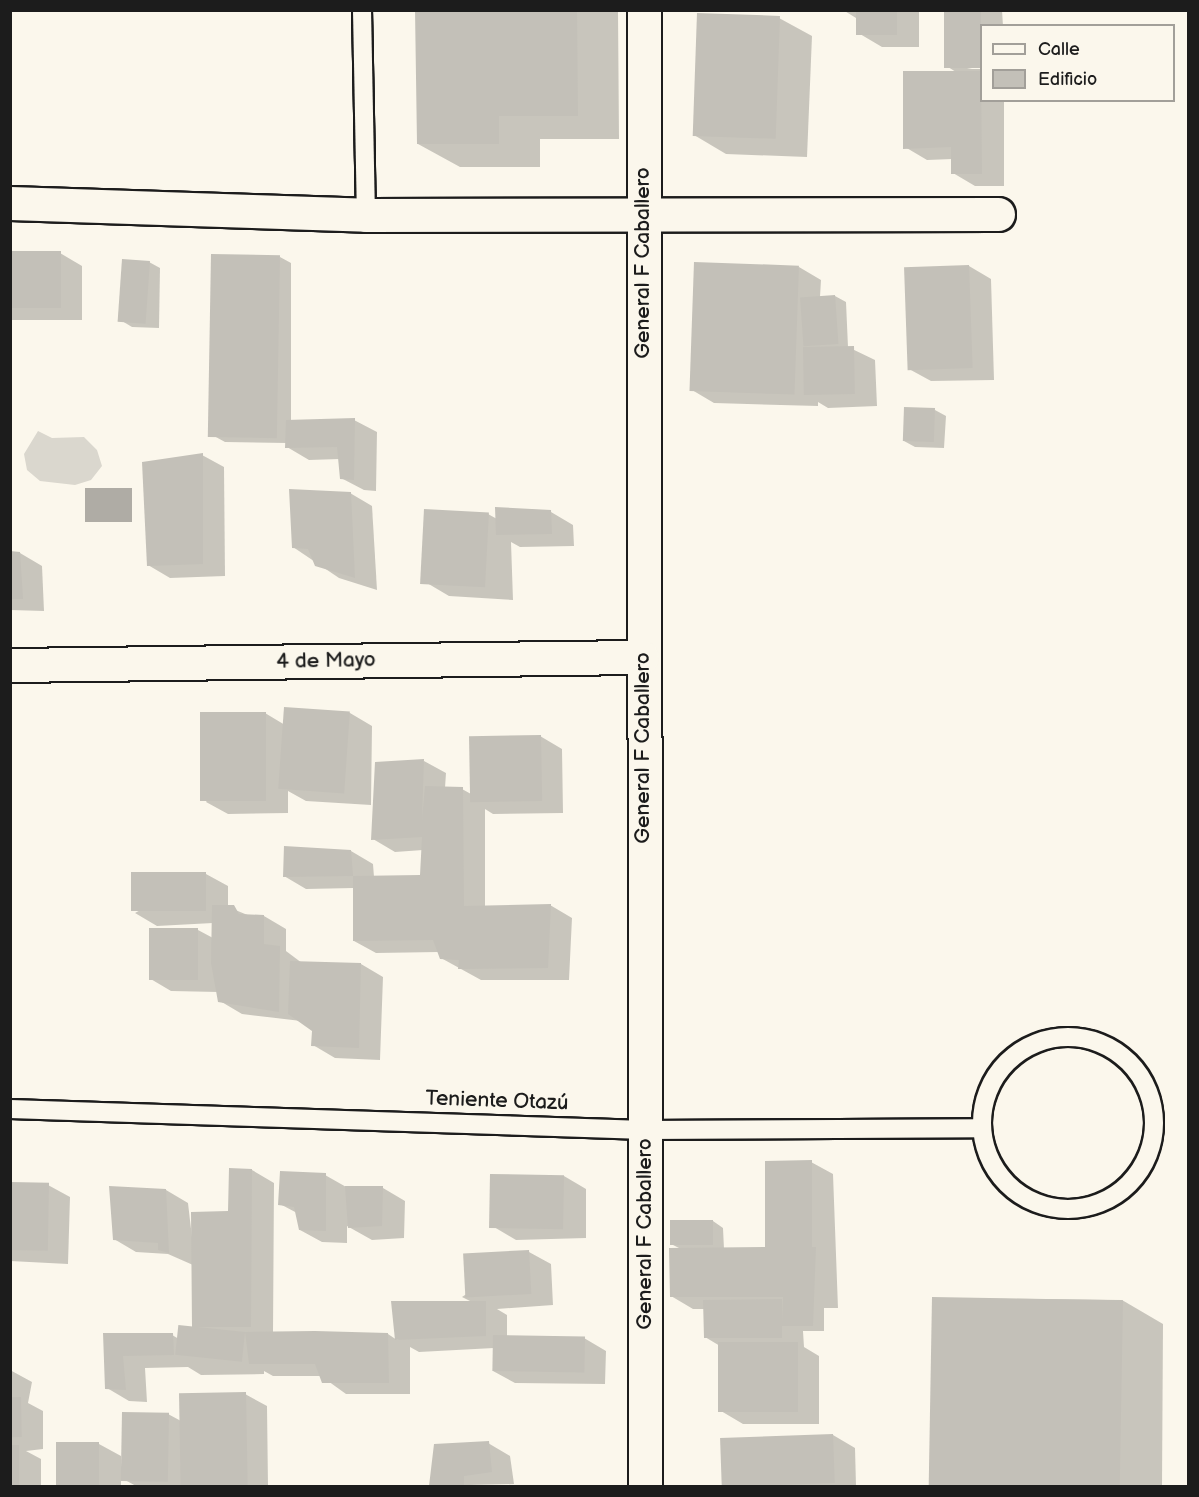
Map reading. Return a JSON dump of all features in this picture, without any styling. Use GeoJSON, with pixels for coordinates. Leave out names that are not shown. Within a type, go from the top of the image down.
{"type":"FeatureCollection","features":[{"type":"Feature","properties":{"kind":"street","name":"General F Caballero"},"geometry":{"type":"LineString","coordinates":[[644,10],[642,657],[645,1486]]}},
{"type":"Feature","properties":{"kind":"street"},"geometry":{"type":"LineString","coordinates":[[10,204],[366,215],[998,214]]}},
{"type":"Feature","properties":{"kind":"street","name":"4 de Mayo"},"geometry":{"type":"LineString","coordinates":[[10,665],[642,657]]}},
{"type":"Feature","properties":{"kind":"lane"},"geometry":{"type":"LineString","coordinates":[[362,10],[366,215]]}},
{"type":"Feature","properties":{"kind":"lane"},"geometry":{"type":"LineString","coordinates":[[1063,1037],[1085,1039],[1107,1046],[1125,1059],[1150,1096],[1153,1119],[1152,1141],[1132,1181],[1115,1196],[1073,1210],[1050,1208],[1011,1188],[986,1150],[982,1128],[983,1106],[1004,1066],[1020,1051],[1063,1037]]}},
{"type":"Feature","properties":{"kind":"lane","name":"Teniente Otazú"},"geometry":{"type":"LineString","coordinates":[[10,1109],[645,1130],[982,1128]]}},
{"type":"Feature","properties":{"kind":"shaded area"},"geometry":{"type":"Polygon","coordinates":[[[38,431],[52,438],[84,437],[97,450],[102,466],[91,480],[75,485],[40,481],[27,470],[24,454],[38,431]]]}},
{"type":"Feature","properties":{"kind":"shaded area"},"geometry":{"type":"Polygon","coordinates":[[[85,488],[132,488],[132,522],[85,522],[85,488]]]}},
{"type":"Feature","properties":{"kind":"building"},"geometry":{"type":"Polygon","coordinates":[[[415,10],[577,10],[578,116],[499,116],[499,144],[417,144],[415,10]]]}},
{"type":"Feature","properties":{"kind":"building"},"geometry":{"type":"Polygon","coordinates":[[[856,10],[897,10],[897,35],[856,35],[856,10]]]}},
{"type":"Feature","properties":{"kind":"building"},"geometry":{"type":"Polygon","coordinates":[[[944,10],[981,10],[980,68],[944,68],[944,10]]]}},
{"type":"Feature","properties":{"kind":"building"},"geometry":{"type":"Polygon","coordinates":[[[697,13],[780,16],[776,139],[693,136],[697,13]]]}},
{"type":"Feature","properties":{"kind":"building"},"geometry":{"type":"Polygon","coordinates":[[[903,71],[980,71],[982,174],[951,174],[951,147],[903,149],[903,71]]]}},
{"type":"Feature","properties":{"kind":"building"},"geometry":{"type":"Polygon","coordinates":[[[10,251],[61,251],[61,308],[10,308],[10,251]]]}},
{"type":"Feature","properties":{"kind":"building"},"geometry":{"type":"Polygon","coordinates":[[[211,254],[280,255],[277,438],[208,437],[211,254]]]}},
{"type":"Feature","properties":{"kind":"building"},"geometry":{"type":"Polygon","coordinates":[[[122,259],[150,261],[146,324],[118,322],[122,259]]]}},
{"type":"Feature","properties":{"kind":"building"},"geometry":{"type":"Polygon","coordinates":[[[694,262],[799,266],[794,395],[689,391],[694,262]]]}},
{"type":"Feature","properties":{"kind":"building"},"geometry":{"type":"Polygon","coordinates":[[[969,265],[973,368],[908,370],[904,267],[969,265]]]}},
{"type":"Feature","properties":{"kind":"building"},"geometry":{"type":"Polygon","coordinates":[[[835,295],[838,344],[804,346],[800,297],[835,295]]]}},
{"type":"Feature","properties":{"kind":"building"},"geometry":{"type":"Polygon","coordinates":[[[854,346],[855,394],[804,395],[803,347],[854,346]]]}},
{"type":"Feature","properties":{"kind":"building"},"geometry":{"type":"Polygon","coordinates":[[[904,407],[935,408],[934,442],[903,441],[904,407]]]}},
{"type":"Feature","properties":{"kind":"building"},"geometry":{"type":"Polygon","coordinates":[[[355,418],[354,480],[340,479],[337,447],[285,448],[286,420],[355,418]]]}},
{"type":"Feature","properties":{"kind":"building"},"geometry":{"type":"Polygon","coordinates":[[[203,453],[203,564],[147,566],[142,462],[203,453]]]}},
{"type":"Feature","properties":{"kind":"building"},"geometry":{"type":"Polygon","coordinates":[[[289,489],[351,492],[355,578],[315,566],[308,549],[292,548],[289,489]]]}},
{"type":"Feature","properties":{"kind":"building"},"geometry":{"type":"Polygon","coordinates":[[[495,507],[551,510],[552,534],[496,535],[495,507]]]}},
{"type":"Feature","properties":{"kind":"building"},"geometry":{"type":"Polygon","coordinates":[[[424,509],[489,512],[485,587],[420,584],[424,509]]]}},
{"type":"Feature","properties":{"kind":"building"},"geometry":{"type":"Polygon","coordinates":[[[10,551],[20,552],[23,599],[10,599],[10,551]]]}},
{"type":"Feature","properties":{"kind":"building"},"geometry":{"type":"Polygon","coordinates":[[[284,707],[350,712],[344,793],[278,789],[284,707]]]}},
{"type":"Feature","properties":{"kind":"building"},"geometry":{"type":"Polygon","coordinates":[[[200,712],[266,712],[266,801],[200,801],[200,712]]]}},
{"type":"Feature","properties":{"kind":"building"},"geometry":{"type":"Polygon","coordinates":[[[541,735],[542,801],[470,802],[469,736],[541,735]]]}},
{"type":"Feature","properties":{"kind":"building"},"geometry":{"type":"Polygon","coordinates":[[[424,759],[422,820],[425,786],[463,787],[464,906],[551,904],[548,968],[458,969],[459,960],[440,959],[433,940],[353,941],[353,876],[420,875],[422,837],[371,840],[375,762],[424,759]]]}},
{"type":"Feature","properties":{"kind":"building"},"geometry":{"type":"Polygon","coordinates":[[[284,846],[351,850],[353,876],[283,877],[284,846]]]}},
{"type":"Feature","properties":{"kind":"building"},"geometry":{"type":"Polygon","coordinates":[[[131,872],[206,872],[206,911],[131,911],[131,872]]]}},
{"type":"Feature","properties":{"kind":"building"},"geometry":{"type":"Polygon","coordinates":[[[212,905],[234,905],[239,914],[264,915],[264,944],[280,946],[279,1012],[218,1002],[211,963],[212,905]]]}},
{"type":"Feature","properties":{"kind":"building"},"geometry":{"type":"Polygon","coordinates":[[[149,928],[198,928],[198,980],[149,980],[149,928]]]}},
{"type":"Feature","properties":{"kind":"building"},"geometry":{"type":"Polygon","coordinates":[[[290,961],[361,963],[359,1048],[311,1046],[312,1031],[288,1014],[290,961]]]}},
{"type":"Feature","properties":{"kind":"building"},"geometry":{"type":"Polygon","coordinates":[[[812,1160],[812,1247],[816,1247],[813,1326],[782,1326],[782,1338],[704,1338],[703,1300],[782,1299],[783,1322],[783,1297],[670,1297],[669,1248],[765,1247],[765,1161],[812,1160]]]}},
{"type":"Feature","properties":{"kind":"building"},"geometry":{"type":"Polygon","coordinates":[[[229,1168],[252,1169],[251,1327],[192,1327],[191,1212],[228,1211],[229,1168]]]}},
{"type":"Feature","properties":{"kind":"building"},"geometry":{"type":"Polygon","coordinates":[[[280,1171],[326,1173],[326,1231],[299,1230],[294,1207],[278,1205],[280,1171]]]}},
{"type":"Feature","properties":{"kind":"building"},"geometry":{"type":"Polygon","coordinates":[[[490,1174],[564,1175],[563,1229],[489,1228],[490,1174]]]}},
{"type":"Feature","properties":{"kind":"building"},"geometry":{"type":"Polygon","coordinates":[[[10,1182],[49,1183],[48,1251],[10,1250],[10,1182]]]}},
{"type":"Feature","properties":{"kind":"building"},"geometry":{"type":"Polygon","coordinates":[[[109,1186],[166,1189],[169,1253],[158,1250],[158,1243],[113,1240],[109,1186]]]}},
{"type":"Feature","properties":{"kind":"building"},"geometry":{"type":"Polygon","coordinates":[[[345,1186],[383,1186],[382,1226],[348,1228],[345,1186]]]}},
{"type":"Feature","properties":{"kind":"building"},"geometry":{"type":"Polygon","coordinates":[[[670,1220],[713,1220],[713,1245],[670,1245],[670,1220]]]}},
{"type":"Feature","properties":{"kind":"building"},"geometry":{"type":"Polygon","coordinates":[[[529,1250],[531,1294],[465,1297],[463,1253],[529,1250]]]}},
{"type":"Feature","properties":{"kind":"building"},"geometry":{"type":"Polygon","coordinates":[[[932,1297],[1123,1300],[1120,1486],[929,1486],[932,1297]]]}},
{"type":"Feature","properties":{"kind":"building"},"geometry":{"type":"Polygon","coordinates":[[[391,1301],[486,1301],[486,1336],[395,1340],[391,1301]]]}},
{"type":"Feature","properties":{"kind":"building"},"geometry":{"type":"Polygon","coordinates":[[[178,1325],[245,1332],[242,1362],[175,1355],[178,1325]]]}},
{"type":"Feature","properties":{"kind":"building"},"geometry":{"type":"Polygon","coordinates":[[[245,1332],[388,1333],[389,1383],[322,1383],[315,1364],[249,1364],[245,1332]]]}},
{"type":"Feature","properties":{"kind":"building"},"geometry":{"type":"Polygon","coordinates":[[[103,1333],[173,1333],[174,1355],[123,1356],[126,1390],[105,1389],[103,1333]]]}},
{"type":"Feature","properties":{"kind":"building"},"geometry":{"type":"Polygon","coordinates":[[[493,1335],[585,1337],[584,1373],[492,1371],[493,1335]]]}},
{"type":"Feature","properties":{"kind":"building"},"geometry":{"type":"Polygon","coordinates":[[[718,1342],[798,1342],[798,1412],[718,1412],[718,1342]]]}},
{"type":"Feature","properties":{"kind":"building"},"geometry":{"type":"Polygon","coordinates":[[[246,1392],[248,1486],[181,1486],[179,1393],[246,1392]]]}},
{"type":"Feature","properties":{"kind":"building"},"geometry":{"type":"Polygon","coordinates":[[[10,1397],[21,1397],[22,1437],[11,1437],[10,1397]]]}},
{"type":"Feature","properties":{"kind":"building"},"geometry":{"type":"Polygon","coordinates":[[[122,1412],[169,1413],[168,1482],[121,1481],[122,1412]]]}},
{"type":"Feature","properties":{"kind":"building"},"geometry":{"type":"Polygon","coordinates":[[[833,1434],[835,1483],[722,1486],[720,1438],[833,1434]]]}},
{"type":"Feature","properties":{"kind":"building"},"geometry":{"type":"Polygon","coordinates":[[[489,1441],[492,1472],[464,1476],[464,1486],[429,1486],[434,1444],[489,1441]]]}},
{"type":"Feature","properties":{"kind":"building"},"geometry":{"type":"Polygon","coordinates":[[[56,1442],[99,1442],[99,1486],[56,1486],[56,1442]]]}},
{"type":"Feature","properties":{"kind":"building"},"geometry":{"type":"Polygon","coordinates":[[[10,1445],[19,1445],[19,1486],[10,1486],[10,1445]]]}}]}
